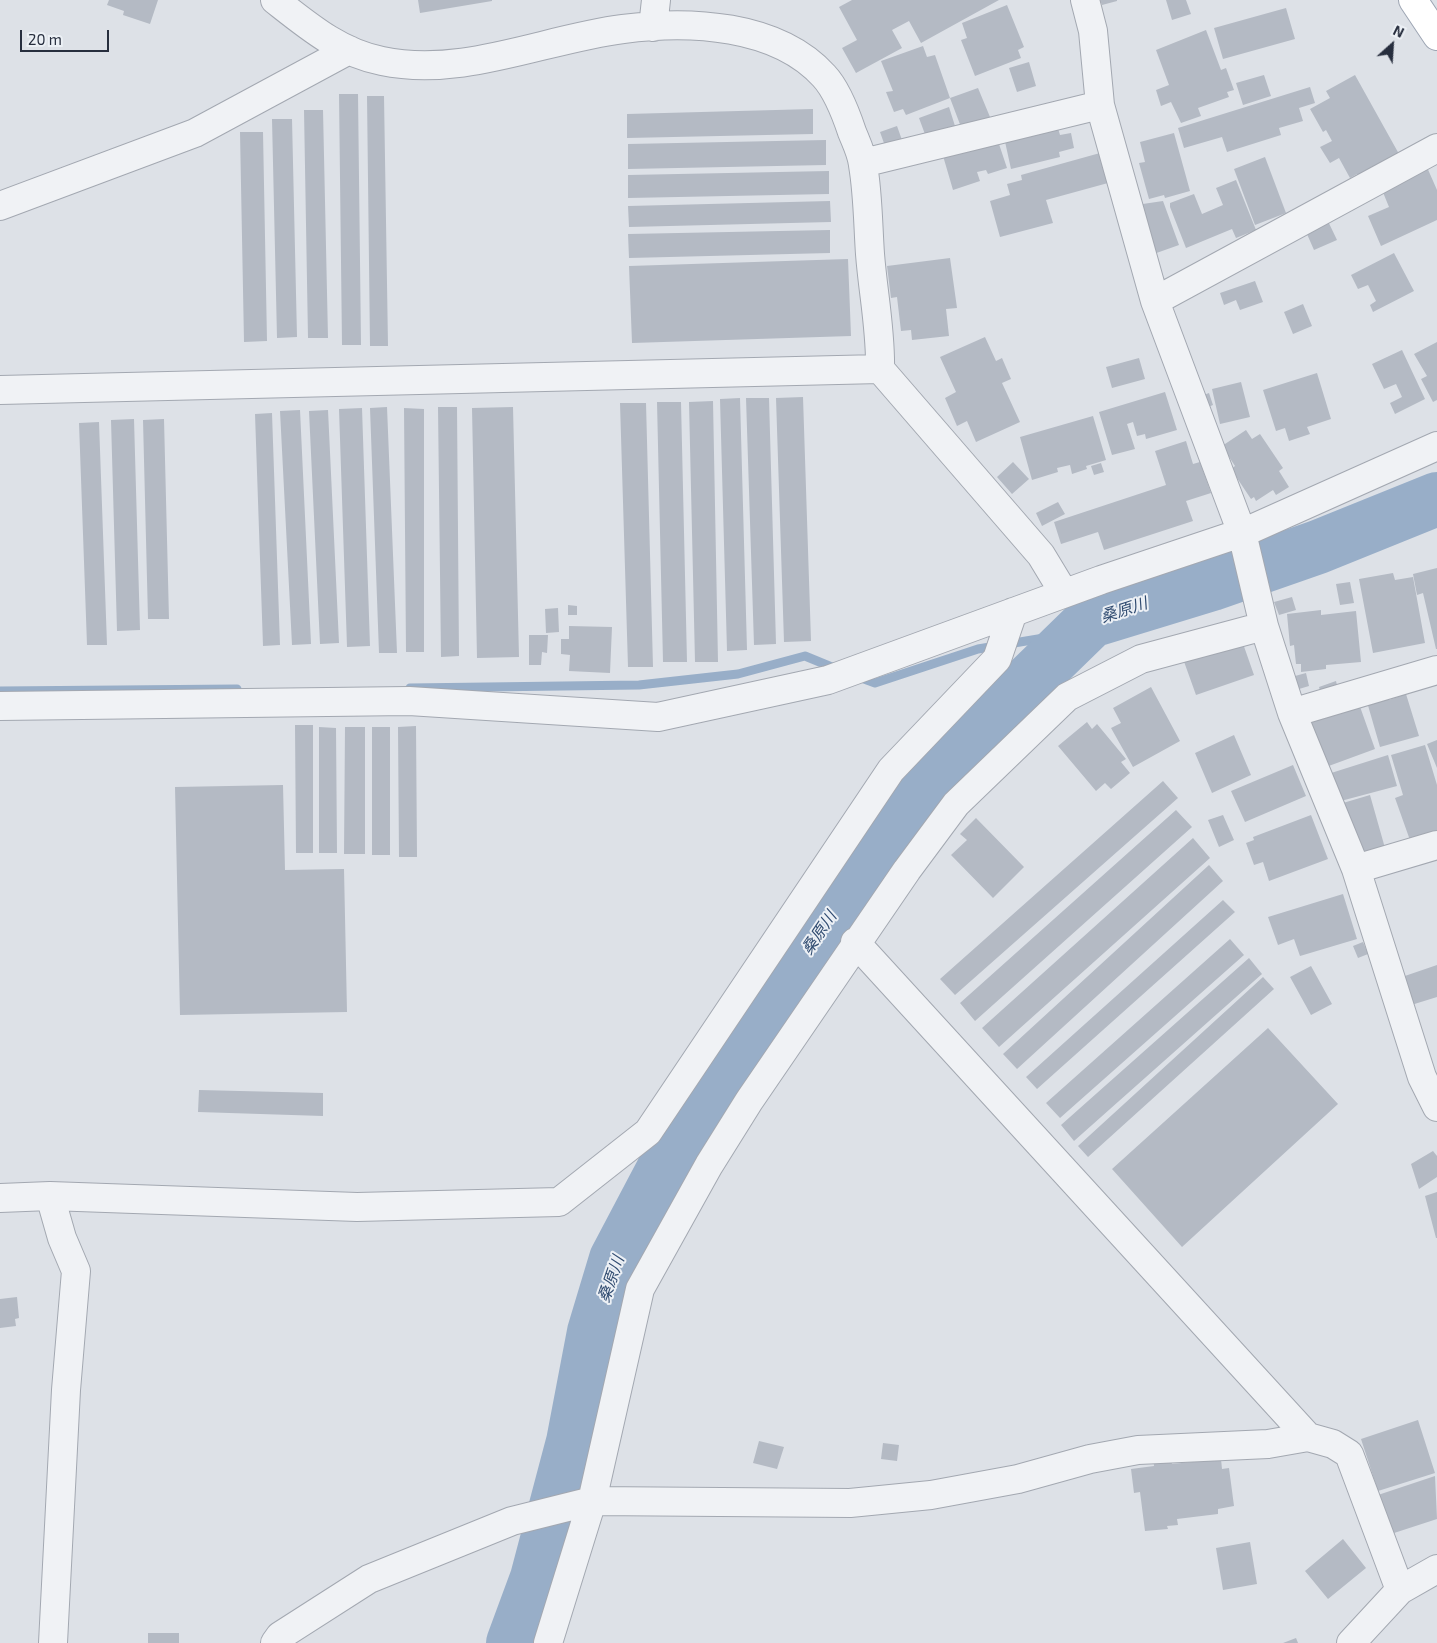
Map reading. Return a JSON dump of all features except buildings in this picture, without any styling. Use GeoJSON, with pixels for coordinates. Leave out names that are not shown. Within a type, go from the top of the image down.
{"type":"FeatureCollection","features":[{"type":"Feature","properties":{"kind":"main road"},"geometry":{"type":"LineString","coordinates":[[1413,0],[1437,36]]}},
{"type":"Feature","properties":{"kind":"street"},"geometry":{"type":"LineString","coordinates":[[275,0],[321,36],[349,50],[381,61],[416,66],[459,64],[623,29],[677,25],[728,28],[762,37],[799,55],[825,77],[846,114],[863,163],[873,296],[881,342],[880,370],[1041,555],[1064,593]]}},
{"type":"Feature","properties":{"kind":"street"},"geometry":{"type":"LineString","coordinates":[[653,27],[656,0]]}},
{"type":"Feature","properties":{"kind":"street"},"geometry":{"type":"LineString","coordinates":[[1085,0],[1094,31],[1100,105],[1155,301],[1243,543],[1264,626],[1292,713],[1356,869],[1422,1077],[1437,1107]]}},
{"type":"Feature","properties":{"kind":"street"},"geometry":{"type":"LineString","coordinates":[[0,206],[195,133],[349,50]]}},
{"type":"Feature","properties":{"kind":"street"},"geometry":{"type":"LineString","coordinates":[[863,163],[1100,105]]}},
{"type":"Feature","properties":{"kind":"street"},"geometry":{"type":"LineString","coordinates":[[1155,301],[1437,148]]}},
{"type":"Feature","properties":{"kind":"street"},"geometry":{"type":"LineString","coordinates":[[0,390],[880,370]]}},
{"type":"Feature","properties":{"kind":"street"},"geometry":{"type":"LineString","coordinates":[[0,706],[409,701],[658,717],[828,680],[1064,593],[1243,543],[1437,446]]}},
{"type":"Feature","properties":{"kind":"street"},"geometry":{"type":"LineString","coordinates":[[0,1198],[50,1196],[357,1207],[559,1202],[648,1132],[891,770],[997,660],[1013,612]]}},
{"type":"Feature","properties":{"kind":"street"},"geometry":{"type":"LineString","coordinates":[[548,1643],[592,1501],[640,1289],[668,1237],[739,1117],[856,942],[956,804],[1066,697],[1140,659],[1264,626]]}},
{"type":"Feature","properties":{"kind":"street"},"geometry":{"type":"LineString","coordinates":[[1292,713],[1437,670]]}},
{"type":"Feature","properties":{"kind":"street"},"geometry":{"type":"LineString","coordinates":[[1356,869],[1437,845]]}},
{"type":"Feature","properties":{"kind":"street"},"geometry":{"type":"LineString","coordinates":[[856,942],[1308,1437]]}},
{"type":"Feature","properties":{"kind":"street"},"geometry":{"type":"LineString","coordinates":[[50,1196],[62,1238],[76,1271],[66,1390],[53,1643]]}},
{"type":"Feature","properties":{"kind":"street"},"geometry":{"type":"LineString","coordinates":[[275,1643],[280,1636],[369,1579],[512,1521],[592,1501],[850,1503],[941,1493],[1018,1478],[1090,1459],[1138,1450],[1268,1444],[1308,1437],[1334,1444],[1348,1454],[1400,1590]]}},
{"type":"Feature","properties":{"kind":"street"},"geometry":{"type":"LineString","coordinates":[[1351,1643],[1400,1590],[1437,1568]]}},
{"type":"Feature","properties":{"kind":"waterway","name":"桑原川"},"geometry":{"type":"LineString","coordinates":[[513,1643],[537,1578],[573,1442],[594,1332],[616,1259],[683,1132],[901,812],[977,732],[1091,621],[1212,584],[1318,547],[1437,499]]}},
{"type":"Feature","properties":{"kind":"waterway"},"geometry":{"type":"LineString","coordinates":[[856,676],[875,683],[978,649],[1044,638],[1091,621]]}},
{"type":"Feature","properties":{"kind":"waterway"},"geometry":{"type":"LineString","coordinates":[[410,688],[639,685],[738,674],[805,656],[839,670]]}},
{"type":"Feature","properties":{"kind":"waterway"},"geometry":{"type":"LineString","coordinates":[[0,691],[237,689]]}}]}
